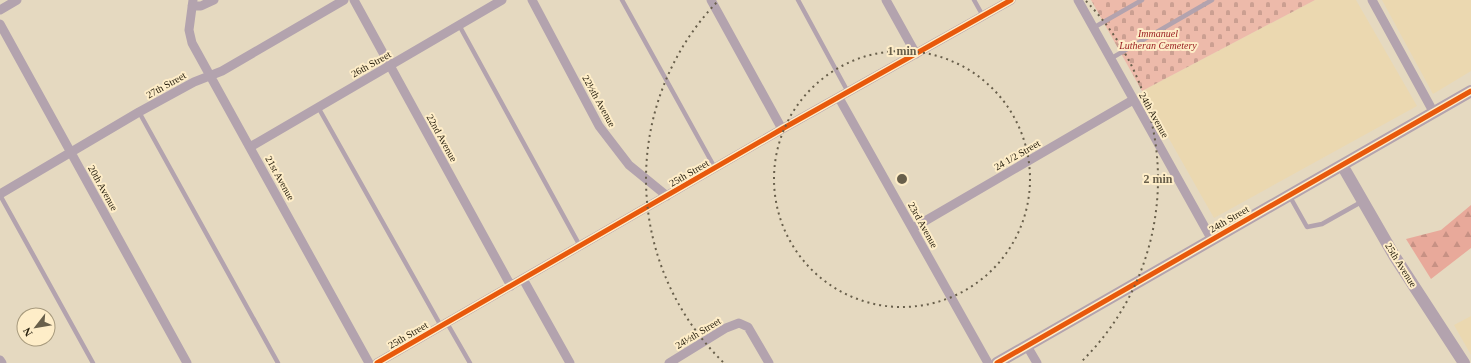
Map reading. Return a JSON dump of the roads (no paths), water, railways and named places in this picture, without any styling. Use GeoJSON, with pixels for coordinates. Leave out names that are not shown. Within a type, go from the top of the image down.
{"type":"FeatureCollection","features":[{"type":"Feature","properties":{"kind":"street"},"geometry":{"type":"LineString","coordinates":[[0,10],[18,0]]}},
{"type":"Feature","properties":{"kind":"street"},"geometry":{"type":"LineString","coordinates":[[193,3],[201,6],[214,0]]}},
{"type":"Feature","properties":{"kind":"street","name":"27th Street"},"geometry":{"type":"LineString","coordinates":[[0,195],[139,112],[194,82],[222,71],[344,0]]}},
{"type":"Feature","properties":{"kind":"street","name":"22nd Avenue"},"geometry":{"type":"LineString","coordinates":[[354,0],[511,286]]}},
{"type":"Feature","properties":{"kind":"street","name":"26th Street"},"geometry":{"type":"LineString","coordinates":[[250,147],[390,67],[502,0]]}},
{"type":"Feature","properties":{"kind":"street","name":"22½th Avenue"},"geometry":{"type":"LineString","coordinates":[[532,0],[599,126],[629,165],[667,196]]}},
{"type":"Feature","properties":{"kind":"street"},"geometry":{"type":"LineString","coordinates":[[711,0],[782,129]]}},
{"type":"Feature","properties":{"kind":"street"},"geometry":{"type":"LineString","coordinates":[[886,0],[916,54]]}},
{"type":"Feature","properties":{"kind":"street","name":"25th Street"},"geometry":{"type":"LineString","coordinates":[[377,363],[782,129],[849,93],[1011,0]]}},
{"type":"Feature","properties":{"kind":"street","name":"24th Avenue"},"geometry":{"type":"LineString","coordinates":[[1078,0],[1212,240]]}},
{"type":"Feature","properties":{"kind":"street"},"geometry":{"type":"LineString","coordinates":[[1372,0],[1434,113]]}},
{"type":"Feature","properties":{"kind":"street","name":"21st Avenue"},"geometry":{"type":"LineString","coordinates":[[193,3],[190,36],[192,43],[369,363]]}},
{"type":"Feature","properties":{"kind":"street","name":"20th Avenue"},"geometry":{"type":"LineString","coordinates":[[0,24],[187,363]]}},
{"type":"Feature","properties":{"kind":"street","name":"24th Street"},"geometry":{"type":"LineString","coordinates":[[996,363],[1471,91]]}},
{"type":"Feature","properties":{"kind":"street","name":"23rd Avenue"},"geometry":{"type":"LineString","coordinates":[[840,98],[988,363]]}},
{"type":"Feature","properties":{"kind":"street","name":"24 1/2 Street"},"geometry":{"type":"LineString","coordinates":[[913,228],[1133,100]]}},
{"type":"Feature","properties":{"kind":"street","name":"25th Avenue"},"geometry":{"type":"LineString","coordinates":[[1342,165],[1395,257],[1464,363]]}},
{"type":"Feature","properties":{"kind":"street"},"geometry":{"type":"LineString","coordinates":[[523,279],[570,363]]}},
{"type":"Feature","properties":{"kind":"street","name":"24½th Street"},"geometry":{"type":"LineString","coordinates":[[669,363],[726,328],[739,323],[748,327],[770,363]]}},
{"type":"Feature","properties":{"kind":"street"},"geometry":{"type":"LineString","coordinates":[[1027,346],[1037,363]]}},
{"type":"Feature","properties":{"kind":"lane"},"geometry":{"type":"LineString","coordinates":[[622,0],[715,168]]}},
{"type":"Feature","properties":{"kind":"lane"},"geometry":{"type":"LineString","coordinates":[[798,0],[849,93]]}},
{"type":"Feature","properties":{"kind":"lane"},"geometry":{"type":"LineString","coordinates":[[974,0],[982,16]]}},
{"type":"Feature","properties":{"kind":"lane"},"geometry":{"type":"LineString","coordinates":[[1093,28],[1142,0]]}},
{"type":"Feature","properties":{"kind":"lane"},"geometry":{"type":"LineString","coordinates":[[1110,59],[1212,0]]}},
{"type":"Feature","properties":{"kind":"lane"},"geometry":{"type":"LineString","coordinates":[[459,25],[580,246]]}},
{"type":"Feature","properties":{"kind":"lane"},"geometry":{"type":"LineString","coordinates":[[318,107],[444,325],[470,363]]}},
{"type":"Feature","properties":{"kind":"lane"},"geometry":{"type":"LineString","coordinates":[[139,112],[278,363]]}},
{"type":"Feature","properties":{"kind":"lane"},"geometry":{"type":"LineString","coordinates":[[0,195],[93,363]]}},
{"type":"Feature","properties":{"kind":"lane"},"geometry":{"type":"LineString","coordinates":[[1289,195],[1307,227],[1322,224],[1363,201]]}},
{"type":"Feature","properties":{"kind":"park label","name":"Immanuel Lutheran Cemetery"},"geometry":{"type":"Point","coordinates":[1158,38]}}]}
